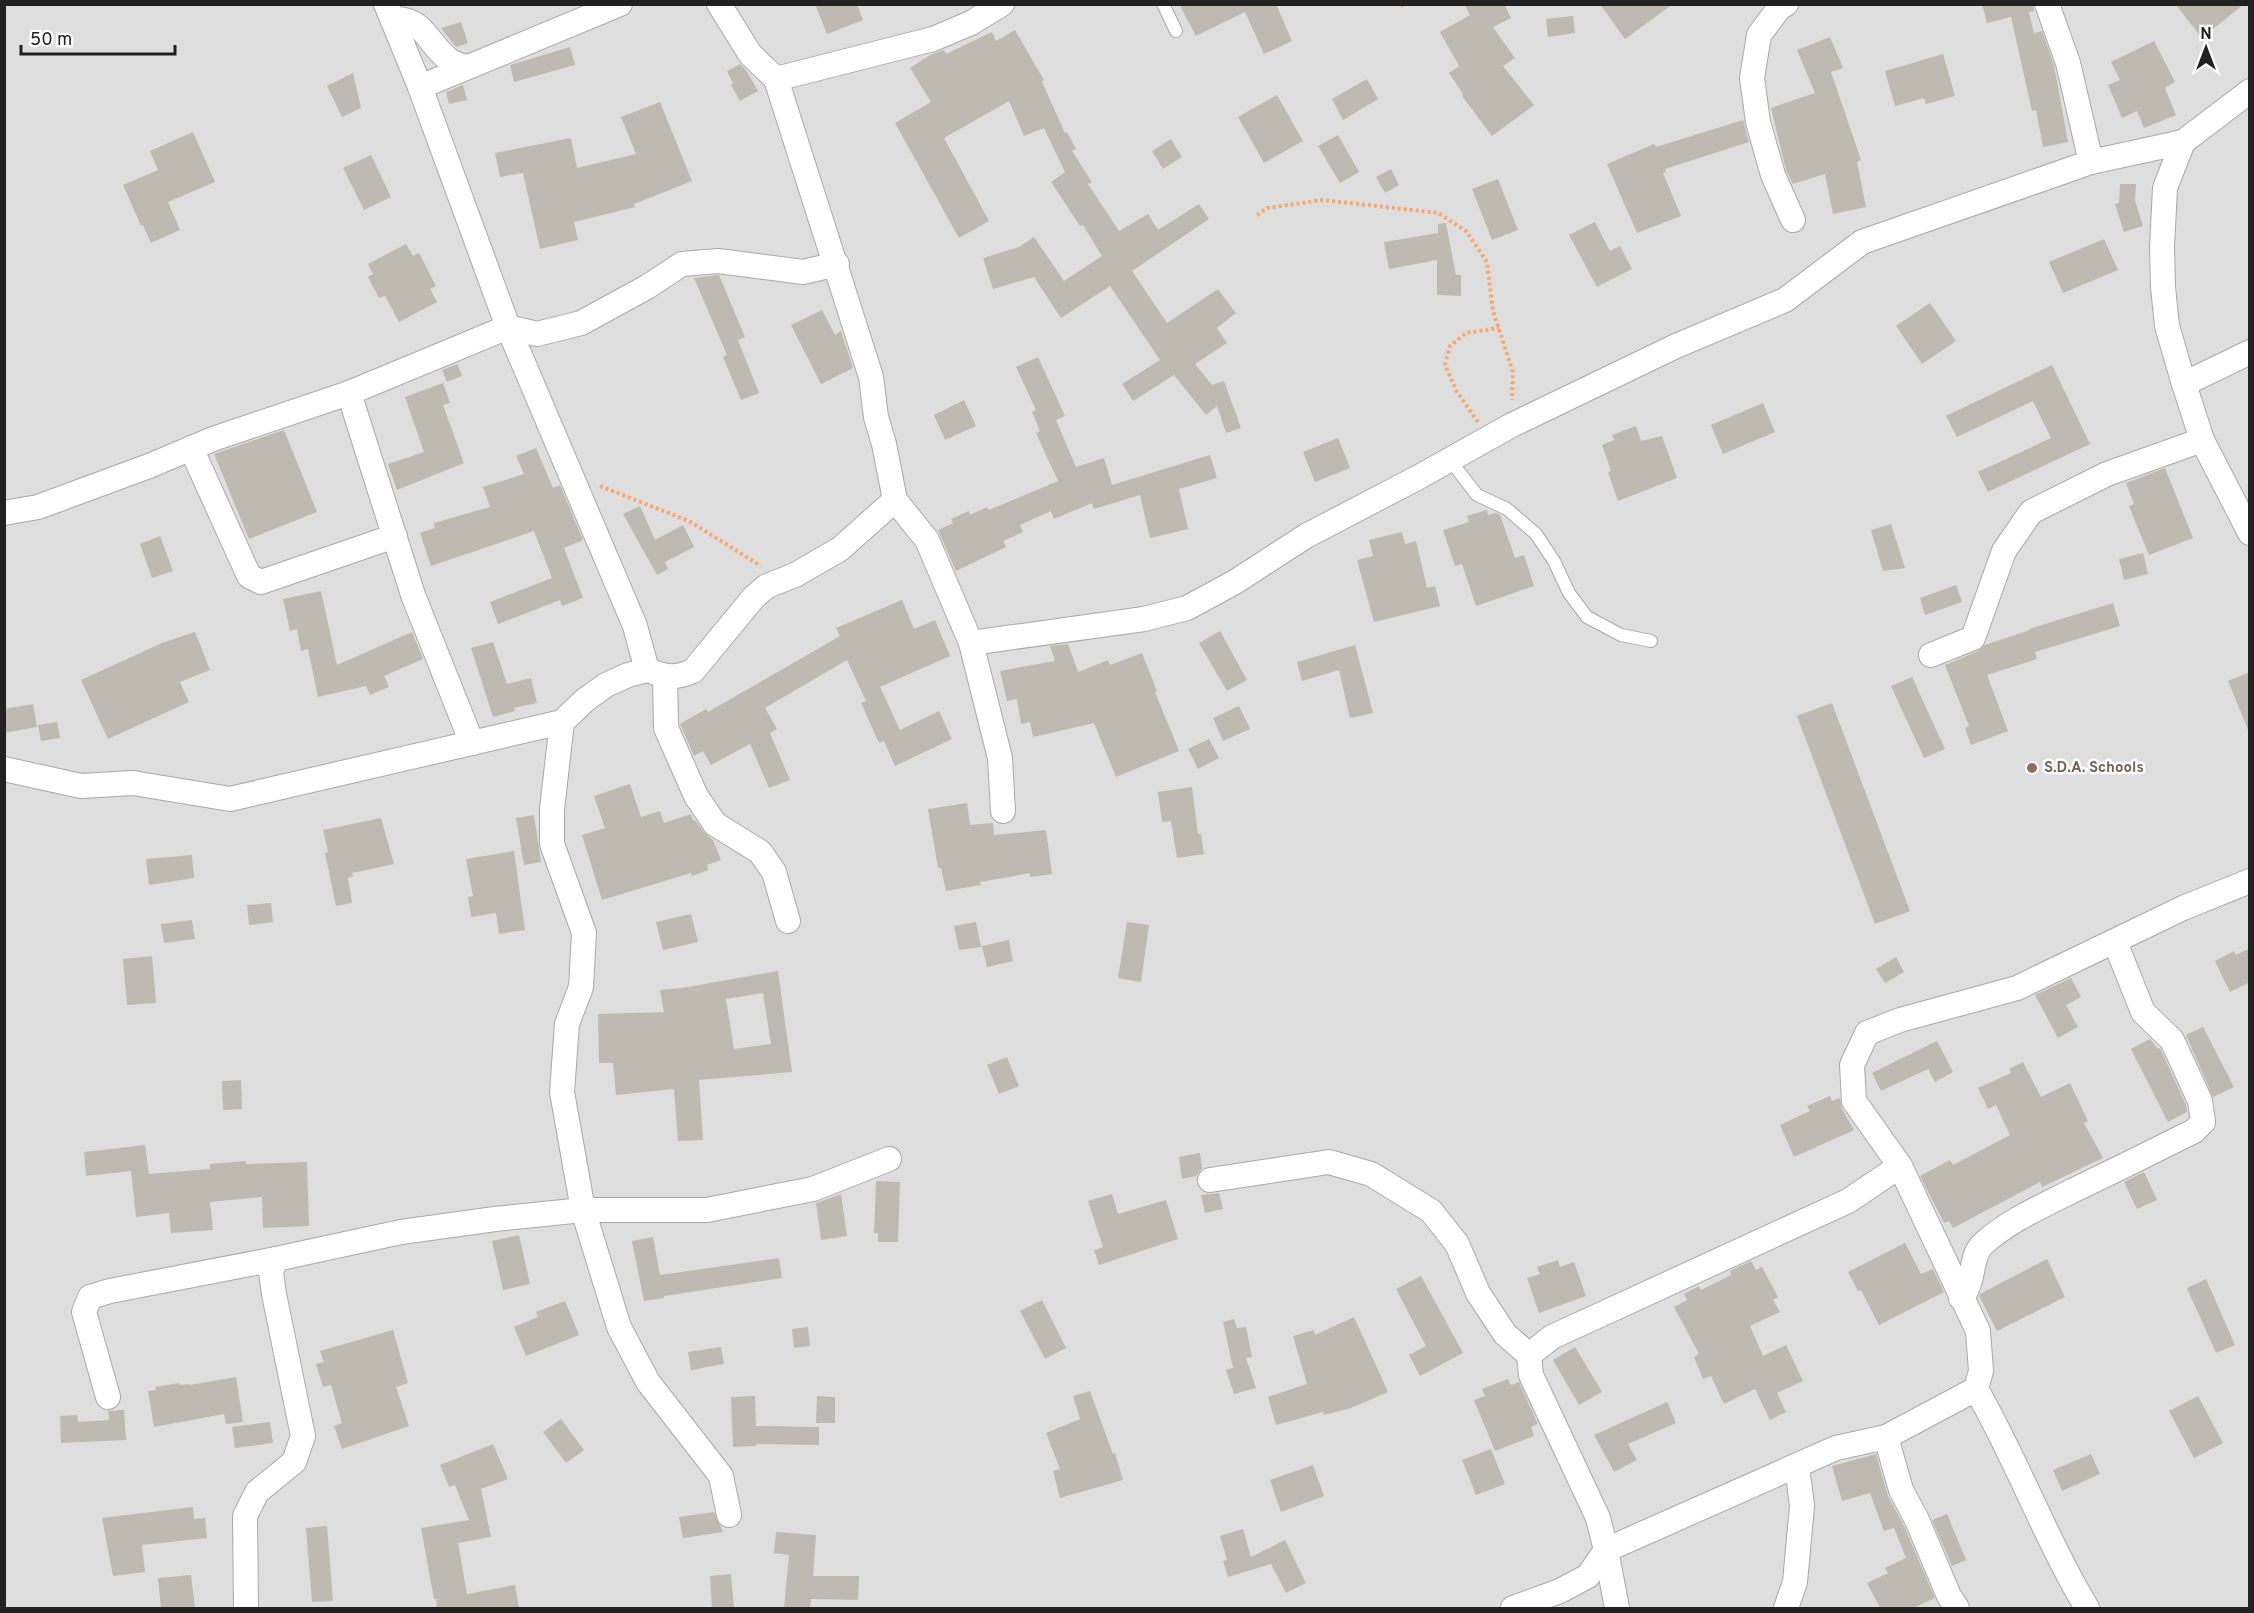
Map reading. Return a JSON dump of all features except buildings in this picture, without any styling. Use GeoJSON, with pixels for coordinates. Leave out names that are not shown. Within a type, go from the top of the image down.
{"type":"FeatureCollection","features":[{"type":"Feature","properties":{"kind":"street"},"geometry":{"type":"LineString","coordinates":[[420,87],[620,4]]}},
{"type":"Feature","properties":{"kind":"street"},"geometry":{"type":"LineString","coordinates":[[719,4],[750,54],[776,79],[837,264],[871,377],[876,417],[895,500],[927,540],[971,643],[1000,758],[1002,811]]}},
{"type":"Feature","properties":{"kind":"street"},"geometry":{"type":"LineString","coordinates":[[776,79],[933,39],[971,23],[1002,4]]}},
{"type":"Feature","properties":{"kind":"street"},"geometry":{"type":"LineString","coordinates":[[1786,4],[1780,7],[1759,35],[1752,78],[1758,122],[1773,175],[1793,220]]}},
{"type":"Feature","properties":{"kind":"street"},"geometry":{"type":"LineString","coordinates":[[2047,4],[2068,63],[2091,162]]}},
{"type":"Feature","properties":{"kind":"street"},"geometry":{"type":"LineString","coordinates":[[389,12],[416,23],[448,60],[466,67]]}},
{"type":"Feature","properties":{"kind":"street"},"geometry":{"type":"LineString","coordinates":[[389,12],[420,87],[508,327],[656,673],[666,728],[696,796],[715,824],[760,852],[774,872],[788,921]]}},
{"type":"Feature","properties":{"kind":"street"},"geometry":{"type":"LineString","coordinates":[[971,643],[1144,619],[1187,608],[1235,582],[1306,536],[1512,425],[1676,346],[1785,300],[1862,242],[2091,162],[2183,142],[2250,91]]}},
{"type":"Feature","properties":{"kind":"street"},"geometry":{"type":"LineString","coordinates":[[2183,142],[2164,188],[2162,247],[2167,326],[2202,440],[2250,533]]}},
{"type":"Feature","properties":{"kind":"street"},"geometry":{"type":"LineString","coordinates":[[4,513],[38,507],[149,466],[213,439],[349,393],[508,327],[537,334],[580,323],[647,287],[682,264],[718,261],[803,272],[837,264]]}},
{"type":"Feature","properties":{"kind":"street"},"geometry":{"type":"LineString","coordinates":[[2184,384],[2250,352]]}},
{"type":"Feature","properties":{"kind":"street"},"geometry":{"type":"LineString","coordinates":[[349,393],[413,595],[472,743]]}},
{"type":"Feature","properties":{"kind":"street"},"geometry":{"type":"LineString","coordinates":[[1930,655],[1973,638],[2004,551],[2031,512],[2107,474],[2202,440]]}},
{"type":"Feature","properties":{"kind":"street"},"geometry":{"type":"LineString","coordinates":[[191,448],[249,576],[261,582],[394,536]]}},
{"type":"Feature","properties":{"kind":"street"},"geometry":{"type":"LineString","coordinates":[[4,769],[81,786],[133,783],[230,799],[562,722],[585,700],[606,685],[628,675],[656,673],[679,677],[693,671],[754,597],[767,586],[783,580],[840,549],[895,500]]}},
{"type":"Feature","properties":{"kind":"street"},"geometry":{"type":"LineString","coordinates":[[562,722],[552,809],[552,844],[584,933],[581,987],[567,1024],[562,1092],[583,1210],[619,1327],[648,1382],[721,1476],[729,1515]]}},
{"type":"Feature","properties":{"kind":"street"},"geometry":{"type":"LineString","coordinates":[[2087,1608],[2065,1572],[1993,1419],[1976,1389],[1981,1371],[1978,1331],[1900,1167],[1854,1101],[1852,1065],[1868,1033],[1900,1020],[2017,988],[2183,908],[2250,881]]}},
{"type":"Feature","properties":{"kind":"street"},"geometry":{"type":"LineString","coordinates":[[1961,1298],[1967,1292],[1973,1276],[1976,1257],[1982,1245],[2021,1216],[2194,1131],[2203,1122],[2200,1101],[2172,1040],[2143,1012],[2115,942]]}},
{"type":"Feature","properties":{"kind":"street"},"geometry":{"type":"LineString","coordinates":[[108,1397],[84,1312],[90,1297],[401,1232],[583,1210],[707,1210],[813,1189],[889,1159]]}},
{"type":"Feature","properties":{"kind":"street"},"geometry":{"type":"LineString","coordinates":[[1210,1180],[1329,1162],[1371,1174],[1431,1211],[1457,1244],[1478,1293],[1505,1334],[1529,1355]]}},
{"type":"Feature","properties":{"kind":"street"},"geometry":{"type":"LineString","coordinates":[[1617,1608],[1598,1518],[1531,1375],[1529,1355],[1552,1337],[1848,1201],[1900,1167]]}},
{"type":"Feature","properties":{"kind":"street"},"geometry":{"type":"LineString","coordinates":[[246,1608],[245,1516],[257,1492],[294,1462],[303,1436],[274,1294],[271,1272],[276,1259]]}},
{"type":"Feature","properties":{"kind":"street"},"geometry":{"type":"LineString","coordinates":[[1513,1608],[1560,1591],[1588,1576],[1606,1550],[1836,1448],[1886,1437],[1976,1389]]}},
{"type":"Feature","properties":{"kind":"street"},"geometry":{"type":"LineString","coordinates":[[1886,1437],[1901,1490],[1917,1520],[1949,1596],[1957,1608]]}},
{"type":"Feature","properties":{"kind":"street"},"geometry":{"type":"LineString","coordinates":[[1786,1608],[1795,1582],[1802,1506],[1797,1466]]}},
{"type":"Feature","properties":{"kind":"lane"},"geometry":{"type":"LineString","coordinates":[[1163,4],[1176,31]]}},
{"type":"Feature","properties":{"kind":"lane"},"geometry":{"type":"LineString","coordinates":[[1449,459],[1477,495],[1506,509],[1536,534],[1554,561],[1569,593],[1587,617],[1622,635],[1651,641]]}},
{"type":"Feature","properties":{"kind":"path"},"geometry":{"type":"LineString","coordinates":[[1257,215],[1267,208],[1323,200],[1438,213],[1466,231],[1487,262],[1493,311],[1513,372],[1512,425]]}},
{"type":"Feature","properties":{"kind":"path"},"geometry":{"type":"LineString","coordinates":[[1488,438],[1457,392],[1445,366],[1450,346],[1466,333],[1499,328]]}},
{"type":"Feature","properties":{"kind":"path"},"geometry":{"type":"LineString","coordinates":[[570,471],[613,493],[689,521],[783,580]]}},
{"type":"Feature","properties":{"kind":"shaded area"},"geometry":{"type":"Polygon","coordinates":[[[5,5],[2249,5],[2249,1608],[5,1608],[5,5]]]}},
{"type":"Feature","properties":{"kind":"place","name":"S.D.A. Schools"},"geometry":{"type":"Point","coordinates":[2032,768]}}]}
